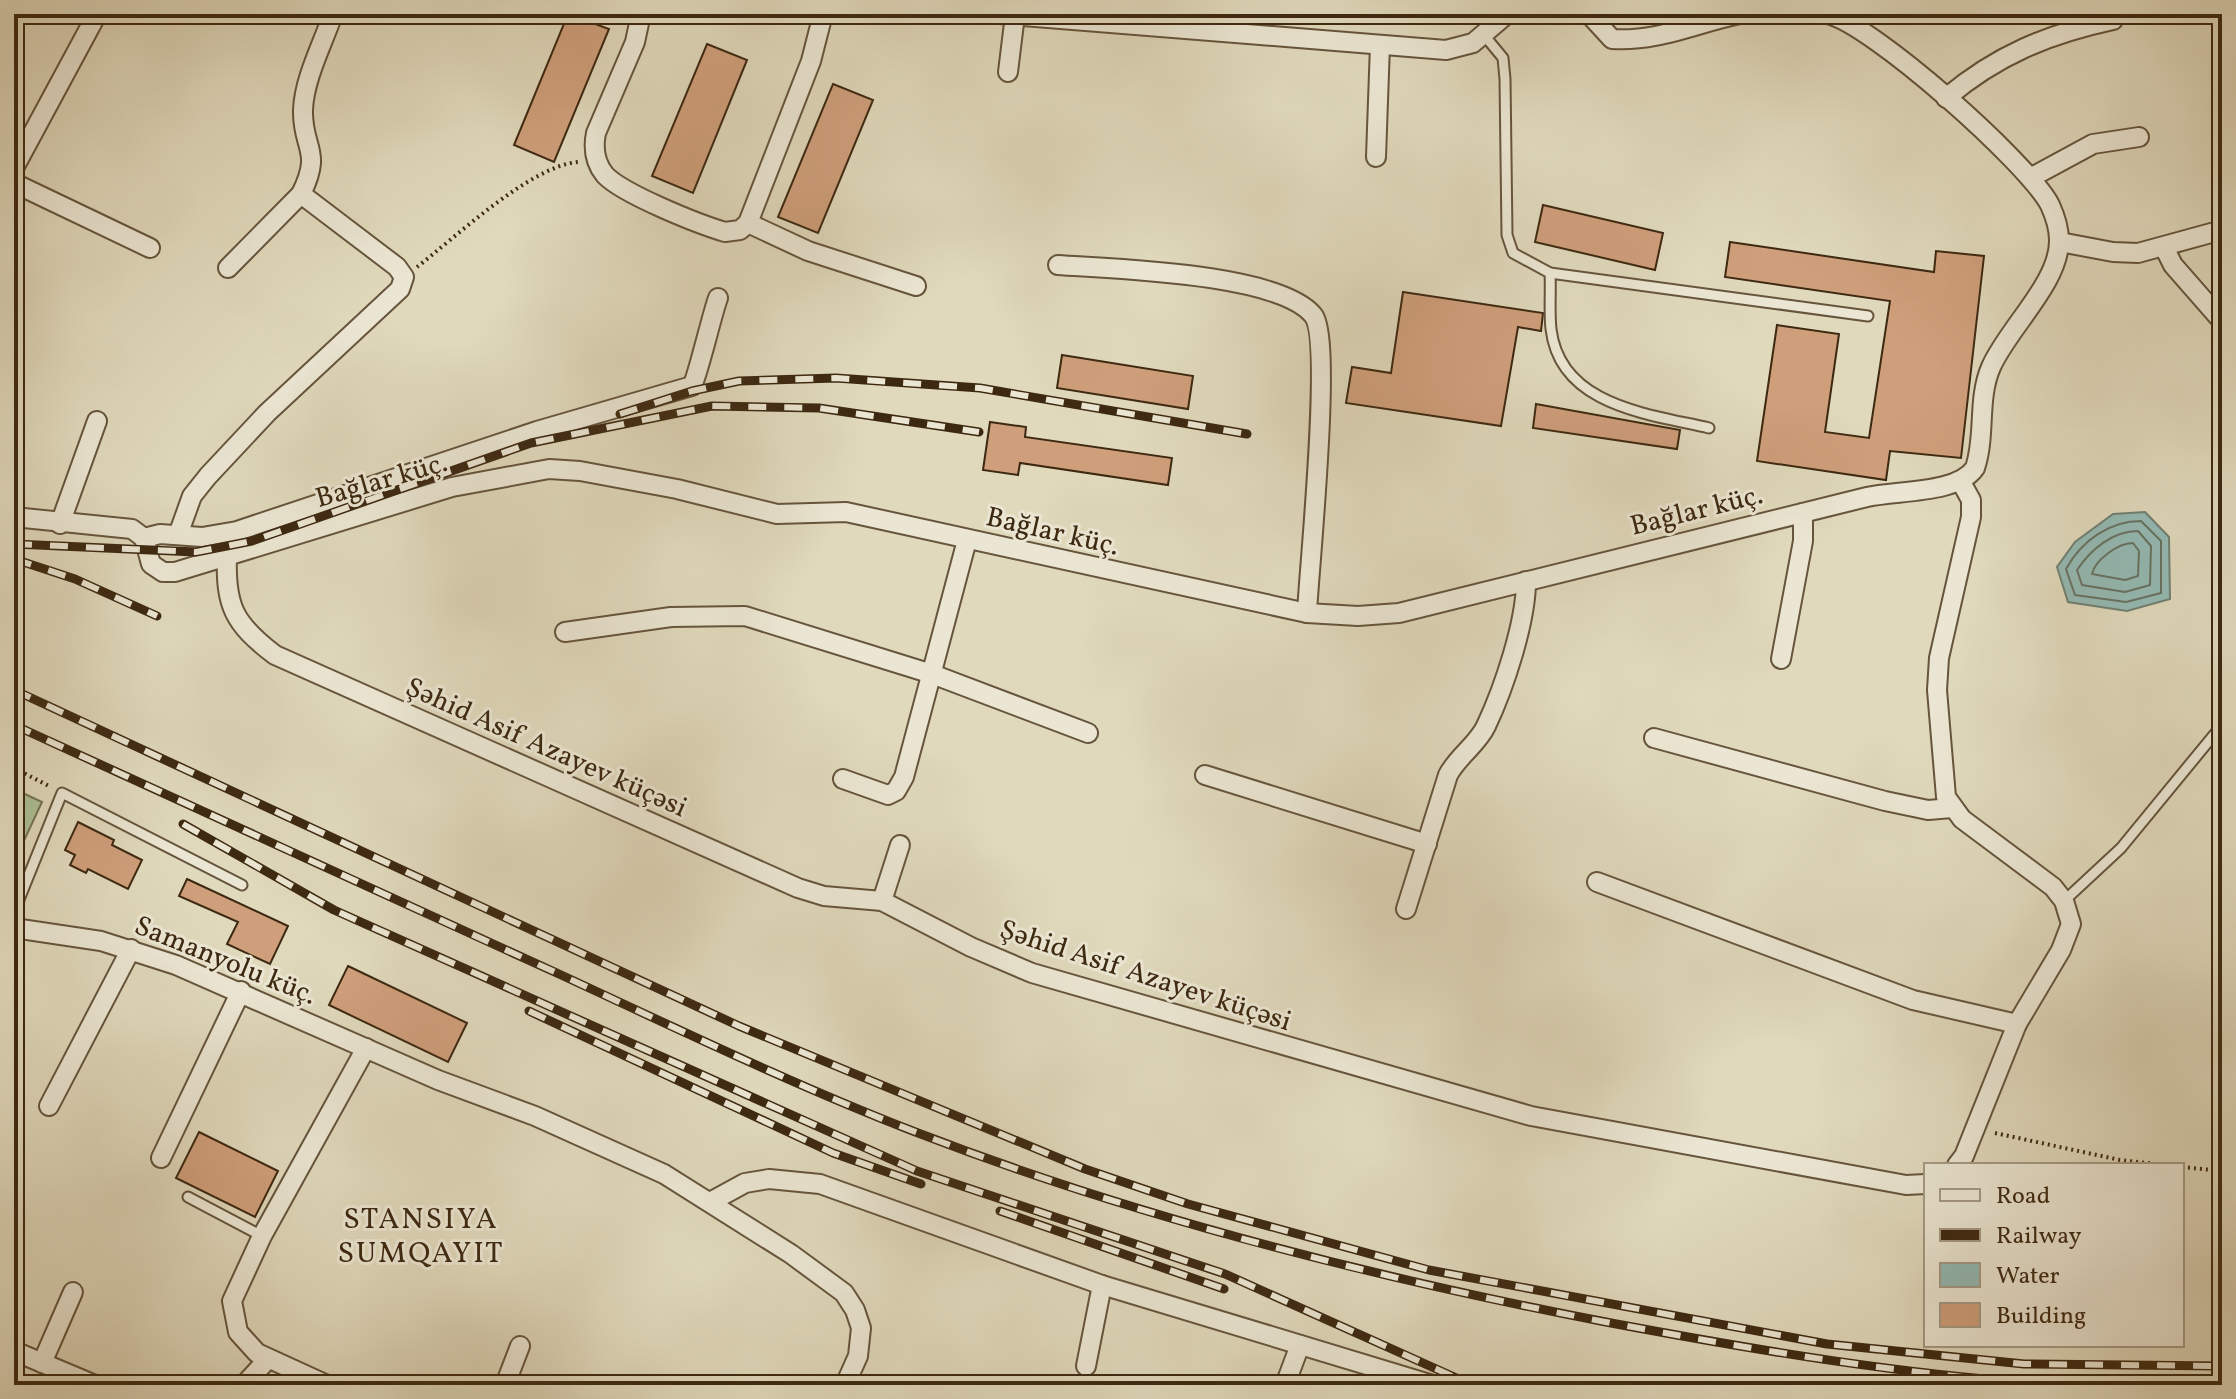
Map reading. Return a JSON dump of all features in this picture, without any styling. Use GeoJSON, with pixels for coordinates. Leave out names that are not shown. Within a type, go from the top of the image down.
{"type":"FeatureCollection","features":[{"type":"Feature","properties":{"kind":"street"},"geometry":{"type":"LineString","coordinates":[[14,168],[97,14]]}},
{"type":"Feature","properties":{"kind":"street"},"geometry":{"type":"LineString","coordinates":[[228,268],[301,194],[311,173],[314,157],[303,112],[305,96],[333,14]]}},
{"type":"Feature","properties":{"kind":"street"},"geometry":{"type":"LineString","coordinates":[[641,14],[635,42],[596,133],[593,146],[597,160],[606,175],[626,189],[725,232],[740,230],[748,223],[811,61],[823,14]]}},
{"type":"Feature","properties":{"kind":"street"},"geometry":{"type":"LineString","coordinates":[[999,14],[1446,50],[1473,43],[1507,14]]}},
{"type":"Feature","properties":{"kind":"street"},"geometry":{"type":"LineString","coordinates":[[1589,14],[1612,39],[1627,40],[1661,37],[1740,14]]}},
{"type":"Feature","properties":{"kind":"street"},"geometry":{"type":"LineString","coordinates":[[1827,14],[1863,28],[1946,98],[2030,178],[2049,204],[2060,242],[2055,263],[1992,366],[1984,390],[1979,458],[1969,477],[1961,482],[1971,500],[1971,517],[1939,658],[1937,690],[1943,783],[1952,808],[2053,887],[2064,901],[2071,924],[2061,950],[2017,1024],[1958,1163]]}},
{"type":"Feature","properties":{"kind":"street"},"geometry":{"type":"LineString","coordinates":[[1008,72],[1015,15]]}},
{"type":"Feature","properties":{"kind":"street"},"geometry":{"type":"LineString","coordinates":[[1946,98],[1981,68],[2062,31],[2113,20]]}},
{"type":"Feature","properties":{"kind":"street"},"geometry":{"type":"LineString","coordinates":[[1376,157],[1380,45]]}},
{"type":"Feature","properties":{"kind":"street"},"geometry":{"type":"LineString","coordinates":[[2030,178],[2093,144],[2139,137]]}},
{"type":"Feature","properties":{"kind":"street"},"geometry":{"type":"LineString","coordinates":[[14,183],[150,248]]}},
{"type":"Feature","properties":{"kind":"street"},"geometry":{"type":"LineString","coordinates":[[178,535],[192,496],[208,476],[267,413],[400,289],[404,277],[397,267],[301,194]]}},
{"type":"Feature","properties":{"kind":"street"},"geometry":{"type":"LineString","coordinates":[[748,223],[808,251],[916,286]]}},
{"type":"Feature","properties":{"kind":"street"},"geometry":{"type":"LineString","coordinates":[[2060,242],[2113,252],[2138,253],[2222,230]]}},
{"type":"Feature","properties":{"kind":"street"},"geometry":{"type":"LineString","coordinates":[[2164,247],[2173,265],[2222,321]]}},
{"type":"Feature","properties":{"kind":"street"},"geometry":{"type":"LineString","coordinates":[[1058,265],[1217,279],[1300,303],[1315,317],[1321,333],[1320,387],[1307,613]]}},
{"type":"Feature","properties":{"kind":"street"},"geometry":{"type":"LineString","coordinates":[[14,517],[123,528],[139,532],[146,545],[153,534],[202,537],[237,531],[537,431],[692,386],[698,376],[705,337],[718,298]]}},
{"type":"Feature","properties":{"kind":"street"},"geometry":{"type":"LineString","coordinates":[[60,524],[97,421]]}},
{"type":"Feature","properties":{"kind":"street","name":"Bağlar küç."},"geometry":{"type":"LineString","coordinates":[[146,545],[151,564],[163,572],[452,487],[496,476],[549,469],[580,471],[677,489],[777,514],[846,512],[1307,613],[1358,616],[1399,613],[1883,493],[1961,482]]}},
{"type":"Feature","properties":{"kind":"street"},"geometry":{"type":"LineString","coordinates":[[1781,659],[1803,541],[1803,513]]}},
{"type":"Feature","properties":{"kind":"street"},"geometry":{"type":"LineString","coordinates":[[843,779],[888,795],[896,791],[904,777],[967,540]]}},
{"type":"Feature","properties":{"kind":"street","name":"Şəhid Asif Azayev küçəsi"},"geometry":{"type":"LineString","coordinates":[[227,555],[227,591],[232,612],[252,638],[275,655],[798,888],[824,896],[882,901],[971,947],[1032,973],[1502,1108],[1596,1130],[1906,1185],[1924,1184]]}},
{"type":"Feature","properties":{"kind":"street"},"geometry":{"type":"LineString","coordinates":[[1406,909],[1448,775],[1457,757],[1486,727],[1523,620],[1526,581]]}},
{"type":"Feature","properties":{"kind":"street"},"geometry":{"type":"LineString","coordinates":[[565,632],[671,617],[745,616],[932,674],[1088,733]]}},
{"type":"Feature","properties":{"kind":"street"},"geometry":{"type":"LineString","coordinates":[[1654,738],[1885,801],[1928,810],[1952,808]]}},
{"type":"Feature","properties":{"kind":"street"},"geometry":{"type":"LineString","coordinates":[[1205,775],[1427,844]]}},
{"type":"Feature","properties":{"kind":"street"},"geometry":{"type":"LineString","coordinates":[[882,901],[900,845]]}},
{"type":"Feature","properties":{"kind":"street"},"geometry":{"type":"LineString","coordinates":[[1597,882],[1913,1000],[2017,1024]]}},
{"type":"Feature","properties":{"kind":"street","name":"Samanyolu küç."},"geometry":{"type":"LineString","coordinates":[[14,928],[131,949],[241,991],[366,1048],[588,1139],[664,1174],[712,1201],[844,1293],[855,1310],[861,1328],[858,1356],[845,1385]]}},
{"type":"Feature","properties":{"kind":"street"},"geometry":{"type":"LineString","coordinates":[[49,1106],[131,949]]}},
{"type":"Feature","properties":{"kind":"street"},"geometry":{"type":"LineString","coordinates":[[161,1158],[241,991]]}},
{"type":"Feature","properties":{"kind":"street"},"geometry":{"type":"LineString","coordinates":[[327,1385],[267,1360],[247,1344],[232,1316],[236,1287],[366,1048]]}},
{"type":"Feature","properties":{"kind":"street"},"geometry":{"type":"LineString","coordinates":[[712,1201],[745,1183],[769,1179],[820,1184],[1102,1285],[1433,1385]]}},
{"type":"Feature","properties":{"kind":"street"},"geometry":{"type":"LineString","coordinates":[[1086,1366],[1102,1285]]}},
{"type":"Feature","properties":{"kind":"street"},"geometry":{"type":"LineString","coordinates":[[42,1363],[73,1292]]}},
{"type":"Feature","properties":{"kind":"street"},"geometry":{"type":"LineString","coordinates":[[1285,1385],[1300,1345]]}},
{"type":"Feature","properties":{"kind":"street"},"geometry":{"type":"LineString","coordinates":[[505,1385],[520,1346]]}},
{"type":"Feature","properties":{"kind":"street"},"geometry":{"type":"LineString","coordinates":[[14,1351],[95,1385]]}},
{"type":"Feature","properties":{"kind":"street"},"geometry":{"type":"LineString","coordinates":[[246,1384],[267,1360]]}},
{"type":"Feature","properties":{"kind":"lane"},"geometry":{"type":"LineString","coordinates":[[1484,35],[1503,58],[1507,235],[1513,253],[1550,273],[1868,316]]}},
{"type":"Feature","properties":{"kind":"lane"},"geometry":{"type":"LineString","coordinates":[[1550,273],[1552,332],[1563,364],[1576,382],[1625,409],[1709,428]]}},
{"type":"Feature","properties":{"kind":"lane"},"geometry":{"type":"LineString","coordinates":[[2064,901],[2121,848],[2222,725]]}},
{"type":"Feature","properties":{"kind":"lane"},"geometry":{"type":"LineString","coordinates":[[14,912],[62,793],[242,885]]}},
{"type":"Feature","properties":{"kind":"lane"},"geometry":{"type":"LineString","coordinates":[[188,1197],[262,1236]]}},
{"type":"Feature","properties":{"kind":"path"},"geometry":{"type":"LineString","coordinates":[[404,277],[549,168],[597,160]]}},
{"type":"Feature","properties":{"kind":"path"},"geometry":{"type":"LineString","coordinates":[[14,768],[62,793]]}},
{"type":"Feature","properties":{"kind":"path"},"geometry":{"type":"LineString","coordinates":[[1975,1128],[2120,1160],[2147,1163]]}},
{"type":"Feature","properties":{"kind":"path"},"geometry":{"type":"LineString","coordinates":[[2184,1167],[2222,1171]]}},
{"type":"Feature","properties":{"kind":"green space"},"geometry":{"type":"Polygon","coordinates":[[[14,789],[42,802],[14,862],[14,789]]]}},
{"type":"Feature","properties":{"kind":"water"},"geometry":{"type":"Polygon","coordinates":[[[2145,512],[2169,537],[2170,599],[2127,611],[2068,602],[2057,567],[2075,542],[2113,514],[2145,512]]]}},
{"type":"Feature","properties":{"kind":"building"},"geometry":{"type":"Polygon","coordinates":[[[568,14],[609,29],[554,162],[514,145],[568,14]]]}},
{"type":"Feature","properties":{"kind":"building"},"geometry":{"type":"Polygon","coordinates":[[[707,44],[747,60],[693,193],[652,176],[707,44]]]}},
{"type":"Feature","properties":{"kind":"building"},"geometry":{"type":"Polygon","coordinates":[[[833,84],[873,100],[818,233],[778,217],[833,84]]]}},
{"type":"Feature","properties":{"kind":"building"},"geometry":{"type":"Polygon","coordinates":[[[1543,205],[1663,233],[1655,270],[1535,242],[1543,205]]]}},
{"type":"Feature","properties":{"kind":"building"},"geometry":{"type":"Polygon","coordinates":[[[1730,242],[1934,272],[1936,251],[1984,256],[1961,458],[1890,451],[1886,480],[1757,461],[1777,325],[1839,334],[1825,432],[1869,438],[1890,301],[1725,277],[1730,242]]]}},
{"type":"Feature","properties":{"kind":"building"},"geometry":{"type":"Polygon","coordinates":[[[1403,292],[1543,313],[1541,331],[1518,327],[1501,426],[1346,403],[1352,367],[1391,373],[1403,292]]]}},
{"type":"Feature","properties":{"kind":"building"},"geometry":{"type":"Polygon","coordinates":[[[1062,355],[1193,376],[1188,409],[1057,388],[1062,355]]]}},
{"type":"Feature","properties":{"kind":"building"},"geometry":{"type":"Polygon","coordinates":[[[1536,404],[1680,430],[1677,449],[1533,428],[1536,404]]]}},
{"type":"Feature","properties":{"kind":"building"},"geometry":{"type":"Polygon","coordinates":[[[990,422],[1026,427],[1025,437],[1172,458],[1168,485],[1020,463],[1018,475],[983,470],[990,422]]]}},
{"type":"Feature","properties":{"kind":"building"},"geometry":{"type":"Polygon","coordinates":[[[78,822],[114,840],[112,845],[142,860],[128,889],[88,869],[86,873],[70,865],[75,855],[65,850],[78,822]]]}},
{"type":"Feature","properties":{"kind":"building"},"geometry":{"type":"Polygon","coordinates":[[[187,879],[288,926],[270,964],[227,944],[238,922],[179,896],[187,879]]]}},
{"type":"Feature","properties":{"kind":"building"},"geometry":{"type":"Polygon","coordinates":[[[348,966],[467,1023],[448,1062],[329,1005],[348,966]]]}},
{"type":"Feature","properties":{"kind":"building"},"geometry":{"type":"Polygon","coordinates":[[[199,1132],[278,1171],[255,1217],[176,1178],[199,1132]]]}},
{"type":"Feature","properties":{"kind":"railway"},"geometry":{"type":"LineString","coordinates":[[620,414],[692,391],[739,381],[836,378],[980,388],[1247,434]]}},
{"type":"Feature","properties":{"kind":"railway"},"geometry":{"type":"LineString","coordinates":[[14,544],[196,552],[252,541],[531,443],[712,406],[819,408],[979,432]]}},
{"type":"Feature","properties":{"kind":"railway"},"geometry":{"type":"LineString","coordinates":[[14,559],[75,579],[157,616]]}},
{"type":"Feature","properties":{"kind":"railway"},"geometry":{"type":"LineString","coordinates":[[14,690],[739,1026],[1085,1169],[1188,1204],[1429,1270],[1827,1344],[2024,1364],[2222,1366]]}},
{"type":"Feature","properties":{"kind":"railway"},"geometry":{"type":"LineString","coordinates":[[14,725],[782,1077],[918,1133],[1088,1193],[1347,1266],[1611,1323],[1836,1361],[2064,1385]]}},
{"type":"Feature","properties":{"kind":"railway"},"geometry":{"type":"LineString","coordinates":[[183,824],[334,910],[917,1171],[1225,1274],[1472,1385]]}},
{"type":"Feature","properties":{"kind":"railway"},"geometry":{"type":"LineString","coordinates":[[529,1011],[833,1153],[921,1184]]}},
{"type":"Feature","properties":{"kind":"railway"},"geometry":{"type":"LineString","coordinates":[[1000,1211],[1224,1289]]}},
{"type":"Feature","properties":{"kind":"railway"},"geometry":{"type":"LineString","coordinates":[[2202,1385],[2222,1384]]}},
{"type":"Feature","properties":{"kind":"district","name":"STANSIYA SUMQAYIT"},"geometry":{"type":"Point","coordinates":[421,1235]}}]}
